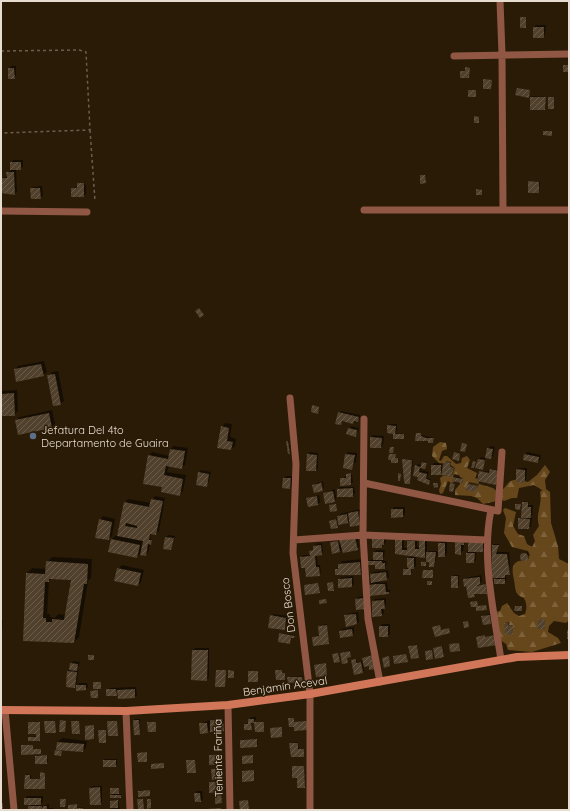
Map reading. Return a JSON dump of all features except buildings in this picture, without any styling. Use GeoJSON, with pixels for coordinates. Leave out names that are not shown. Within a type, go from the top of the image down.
{"type":"FeatureCollection","features":[{"type":"Feature","properties":{"kind":"street"},"geometry":{"type":"LineString","coordinates":[[500,1],[502,54],[503,210]]}},
{"type":"Feature","properties":{"kind":"street"},"geometry":{"type":"LineString","coordinates":[[454,56],[569,54]]}},
{"type":"Feature","properties":{"kind":"street"},"geometry":{"type":"LineString","coordinates":[[364,210],[569,210]]}},
{"type":"Feature","properties":{"kind":"street"},"geometry":{"type":"LineString","coordinates":[[1,211],[87,212]]}},
{"type":"Feature","properties":{"kind":"street","name":"Don Bosco"},"geometry":{"type":"LineString","coordinates":[[290,398],[296,464],[293,553],[310,694],[310,810]]}},
{"type":"Feature","properties":{"kind":"street"},"geometry":{"type":"LineString","coordinates":[[364,419],[363,535],[368,618],[380,682]]}},
{"type":"Feature","properties":{"kind":"street"},"geometry":{"type":"LineString","coordinates":[[364,483],[498,511],[502,452]]}},
{"type":"Feature","properties":{"kind":"street"},"geometry":{"type":"LineString","coordinates":[[491,510],[487,540],[501,660]]}},
{"type":"Feature","properties":{"kind":"street"},"geometry":{"type":"LineString","coordinates":[[294,540],[363,535],[487,540]]}},
{"type":"Feature","properties":{"kind":"street","name":"Benjamín Aceval"},"geometry":{"type":"LineString","coordinates":[[3,710],[126,711],[228,705],[310,694],[518,657],[569,655]]}},
{"type":"Feature","properties":{"kind":"street","name":"Teniente Fariña"},"geometry":{"type":"LineString","coordinates":[[228,705],[230,810]]}},
{"type":"Feature","properties":{"kind":"street"},"geometry":{"type":"LineString","coordinates":[[3,710],[14,810]]}},
{"type":"Feature","properties":{"kind":"street"},"geometry":{"type":"LineString","coordinates":[[126,711],[130,810]]}},
{"type":"Feature","properties":{"kind":"path"},"geometry":{"type":"LineString","coordinates":[[1,51],[79,50],[86,52],[95,201]]}},
{"type":"Feature","properties":{"kind":"path"},"geometry":{"type":"LineString","coordinates":[[1,133],[90,130]]}},
{"type":"Feature","properties":{"kind":"green space"},"geometry":{"type":"Polygon","coordinates":[[[440,442],[446,443],[447,449],[442,451],[439,460],[441,461],[444,456],[447,456],[456,464],[461,463],[462,458],[467,456],[470,460],[467,468],[477,473],[475,478],[478,479],[479,484],[493,488],[498,492],[511,481],[517,480],[528,482],[537,475],[545,465],[550,472],[545,480],[546,489],[550,492],[551,523],[558,546],[559,559],[569,564],[569,620],[566,623],[554,621],[549,626],[548,632],[558,638],[561,643],[532,652],[508,650],[506,644],[500,640],[495,612],[500,611],[502,606],[507,603],[514,613],[519,616],[525,614],[526,608],[524,598],[518,595],[516,591],[513,567],[514,564],[525,560],[530,555],[528,551],[512,547],[504,533],[506,518],[503,510],[505,508],[516,512],[513,526],[518,534],[524,536],[527,544],[532,547],[535,541],[533,535],[539,526],[538,517],[541,501],[540,492],[542,490],[534,485],[519,488],[517,498],[483,504],[477,498],[471,496],[455,495],[455,490],[460,484],[461,479],[459,475],[454,474],[454,482],[451,483],[448,481],[443,493],[440,494],[440,478],[443,476],[450,476],[455,468],[451,466],[451,462],[440,464],[432,456],[433,447],[440,442]]]}},
{"type":"Feature","properties":{"kind":"place","name":"Jefatura Del 4to Departamento de Guaira"},"geometry":{"type":"Point","coordinates":[33,436]}}]}
